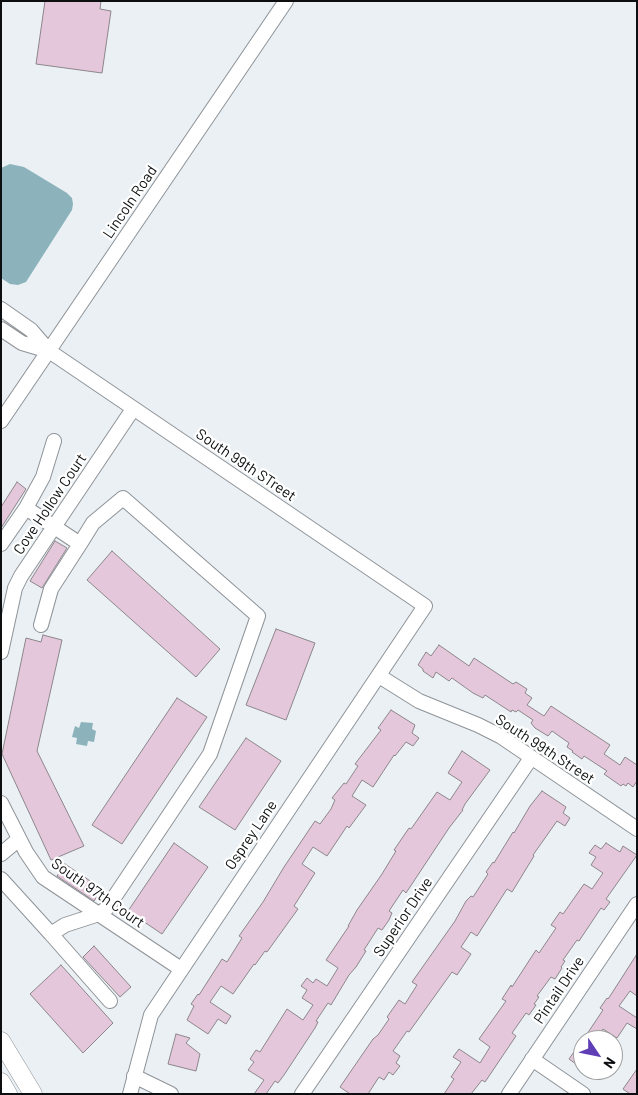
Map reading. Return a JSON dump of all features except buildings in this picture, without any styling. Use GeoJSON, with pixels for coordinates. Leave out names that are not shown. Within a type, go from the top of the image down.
{"type":"FeatureCollection","features":[{"type":"Feature","properties":{"kind":"main road"},"geometry":{"type":"LineString","coordinates":[[1,1042],[33,1094]]}},
{"type":"Feature","properties":{"kind":"main road"},"geometry":{"type":"LineString","coordinates":[[1,1082],[8,1094]]}},
{"type":"Feature","properties":{"kind":"street","name":"Lincoln Road"},"geometry":{"type":"LineString","coordinates":[[1,421],[286,1]]}},
{"type":"Feature","properties":{"kind":"street"},"geometry":{"type":"LineString","coordinates":[[1,309],[31,330],[49,351]]}},
{"type":"Feature","properties":{"kind":"street"},"geometry":{"type":"LineString","coordinates":[[1,329],[22,343],[49,351]]}},
{"type":"Feature","properties":{"kind":"street","name":"South 99th STreet"},"geometry":{"type":"LineString","coordinates":[[49,351],[425,606]]}},
{"type":"Feature","properties":{"kind":"street","name":"Cove Hollow Court"},"geometry":{"type":"LineString","coordinates":[[1,652],[4,622],[15,588],[54,526],[133,409]]}},
{"type":"Feature","properties":{"kind":"street"},"geometry":{"type":"LineString","coordinates":[[1,544],[36,492],[43,477],[54,440]]}},
{"type":"Feature","properties":{"kind":"street"},"geometry":{"type":"LineString","coordinates":[[42,625],[51,589],[93,523],[123,498],[258,616],[210,754],[108,908],[99,914],[71,923],[51,934]]}},
{"type":"Feature","properties":{"kind":"street"},"geometry":{"type":"LineString","coordinates":[[26,508],[80,544]]}},
{"type":"Feature","properties":{"kind":"street","name":"Osprey Lane"},"geometry":{"type":"LineString","coordinates":[[130,1094],[151,1015],[180,969],[425,606]]}},
{"type":"Feature","properties":{"kind":"street","name":"South 99th Street"},"geometry":{"type":"LineString","coordinates":[[379,676],[419,701],[493,732],[637,829]]}},
{"type":"Feature","properties":{"kind":"street","name":"Superior Drive"},"geometry":{"type":"LineString","coordinates":[[302,1094],[531,758]]}},
{"type":"Feature","properties":{"kind":"street","name":"South 97th Court"},"geometry":{"type":"LineString","coordinates":[[1,803],[34,867],[43,877],[180,969]]}},
{"type":"Feature","properties":{"kind":"street"},"geometry":{"type":"LineString","coordinates":[[1,854],[19,839]]}},
{"type":"Feature","properties":{"kind":"street"},"geometry":{"type":"LineString","coordinates":[[1,879],[110,1001]]}},
{"type":"Feature","properties":{"kind":"street","name":"Pintail Drive"},"geometry":{"type":"LineString","coordinates":[[509,1094],[637,904]]}},
{"type":"Feature","properties":{"kind":"street"},"geometry":{"type":"LineString","coordinates":[[532,1060],[584,1094]]}},
{"type":"Feature","properties":{"kind":"street"},"geometry":{"type":"LineString","coordinates":[[134,1076],[170,1094]]}},
{"type":"Feature","properties":{"kind":"water"},"geometry":{"type":"Polygon","coordinates":[[[10,164],[24,167],[67,193],[72,198],[73,204],[72,210],[26,282],[18,285],[10,284],[1,278],[1,168],[10,164]]]}},
{"type":"Feature","properties":{"kind":"water"},"geometry":{"type":"Polygon","coordinates":[[[81,722],[93,723],[92,729],[96,731],[94,742],[88,741],[87,746],[76,744],[77,738],[72,737],[75,726],[79,728],[81,722]]]}}]}
